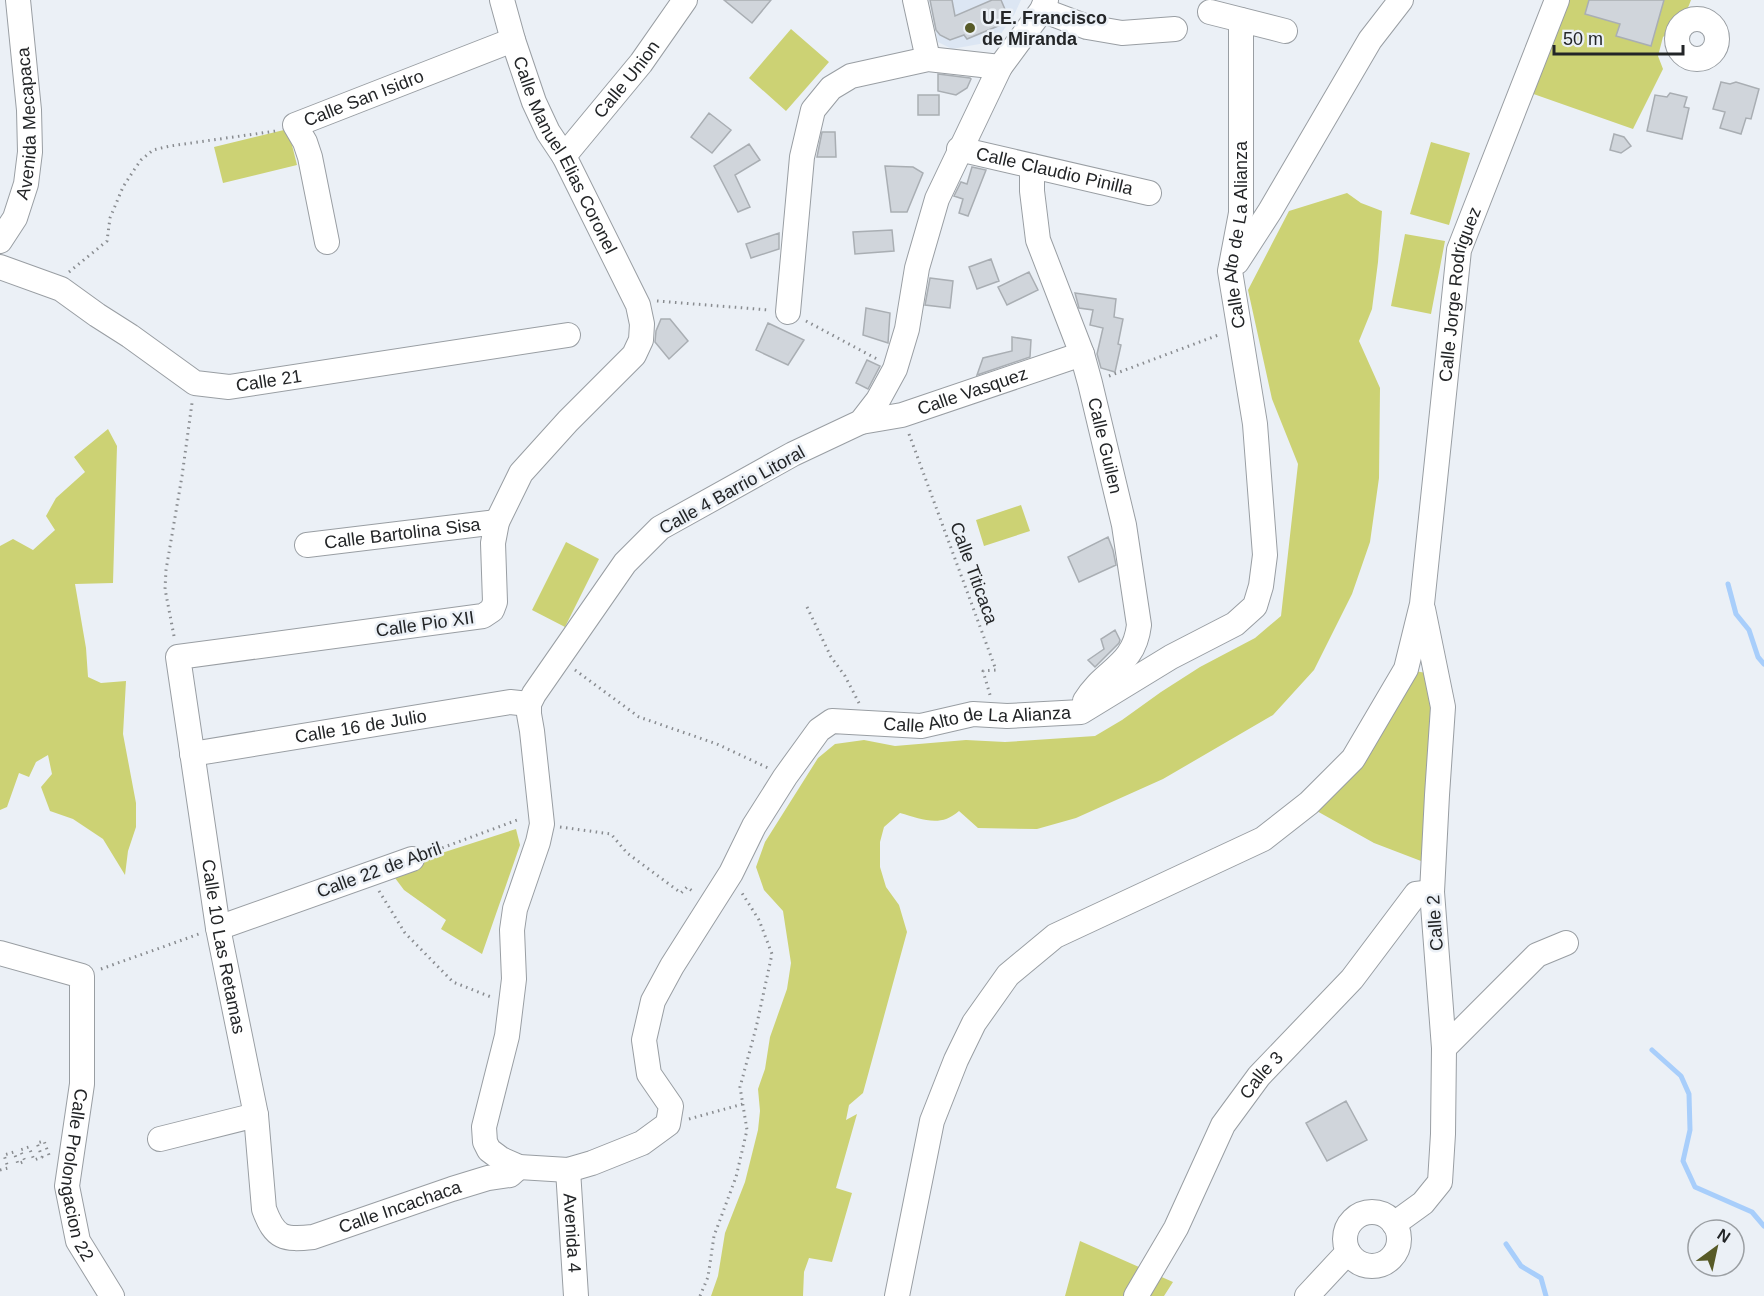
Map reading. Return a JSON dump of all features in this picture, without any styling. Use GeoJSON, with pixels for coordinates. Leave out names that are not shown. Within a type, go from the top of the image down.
{"type":"FeatureCollection","features":[{"type":"Feature","properties":{"kind":"street","name":"Avenida Mecapaca"},"geometry":{"type":"LineString","coordinates":[[0,241],[15,218],[26,184],[30,152],[18,0]]}},
{"type":"Feature","properties":{"kind":"street","name":"Calle Manuel Elias Coronel"},"geometry":{"type":"LineString","coordinates":[[502,0],[534,102],[548,132],[564,156],[647,303]]}},
{"type":"Feature","properties":{"kind":"street","name":"Calle Union"},"geometry":{"type":"LineString","coordinates":[[564,156],[641,63],[685,0]]}},
{"type":"Feature","properties":{"kind":"street"},"geometry":{"type":"LineString","coordinates":[[915,0],[928,59]]}},
{"type":"Feature","properties":{"kind":"street"},"geometry":{"type":"LineString","coordinates":[[1230,272],[1270,211],[1370,40],[1401,0]]}},
{"type":"Feature","properties":{"kind":"street","name":"Calle Jorge Rodriguez"},"geometry":{"type":"LineString","coordinates":[[1422,604],[1458,250],[1557,0]]}},
{"type":"Feature","properties":{"kind":"street"},"geometry":{"type":"LineString","coordinates":[[1044,5],[1087,27],[1122,33],[1175,29]]}},
{"type":"Feature","properties":{"kind":"street","name":"Calle 4 Barrio Litoral"},"geometry":{"type":"LineString","coordinates":[[529,704],[625,563],[660,528],[793,454],[861,422],[878,400],[895,369],[907,329],[916,268],[937,199],[1000,67],[1044,5]]}},
{"type":"Feature","properties":{"kind":"street"},"geometry":{"type":"LineString","coordinates":[[1209,12],[1285,32]]}},
{"type":"Feature","properties":{"kind":"street","name":"Calle Alto de La Alianza"},"geometry":{"type":"LineString","coordinates":[[668,1124],[671,1106],[649,1074],[644,1040],[653,1001],[672,966],[731,873],[754,826],[785,777],[819,730],[832,721],[866,721],[921,726],[973,714],[1007,716],[1081,712],[1171,657],[1235,624],[1255,606],[1265,555],[1255,424],[1230,272],[1241,213],[1240,20]]}},
{"type":"Feature","properties":{"kind":"street","name":"Calle San Isidro"},"geometry":{"type":"LineString","coordinates":[[327,242],[310,157],[305,142],[294,125],[513,40]]}},
{"type":"Feature","properties":{"kind":"street"},"geometry":{"type":"LineString","coordinates":[[788,312],[802,157],[813,110],[831,88],[851,75],[928,59],[1000,67]]}},
{"type":"Feature","properties":{"kind":"street","name":"Calle Claudio Pinilla"},"geometry":{"type":"LineString","coordinates":[[959,149],[1149,193]]}},
{"type":"Feature","properties":{"kind":"street","name":"Calle Guilen"},"geometry":{"type":"LineString","coordinates":[[1032,166],[1032,190],[1038,240],[1082,354],[1090,383],[1124,525],[1139,624],[1137,639],[1128,657],[1093,689],[1081,712]]}},
{"type":"Feature","properties":{"kind":"street","name":"Calle 21"},"geometry":{"type":"LineString","coordinates":[[0,267],[61,289],[195,383],[229,387],[568,335]]}},
{"type":"Feature","properties":{"kind":"street","name":"Calle Pio XII"},"geometry":{"type":"LineString","coordinates":[[178,657],[483,616],[492,610],[495,602],[492,543],[497,522],[522,473],[568,421],[634,355],[641,340],[647,303]]}},
{"type":"Feature","properties":{"kind":"street","name":"Calle Vasquez"},"geometry":{"type":"LineString","coordinates":[[861,422],[902,415],[1082,354]]}},
{"type":"Feature","properties":{"kind":"street","name":"Calle Bartolina Sisa"},"geometry":{"type":"LineString","coordinates":[[307,545],[497,522]]}},
{"type":"Feature","properties":{"kind":"street"},"geometry":{"type":"LineString","coordinates":[[897,1296],[932,1121],[956,1060],[974,1023],[1008,975],[1055,936],[1263,839],[1309,803],[1353,759],[1406,669],[1422,604]]}},
{"type":"Feature","properties":{"kind":"street","name":"Calle 2"},"geometry":{"type":"LineString","coordinates":[[1394,1224],[1423,1203],[1440,1182],[1443,1134],[1444,1048],[1432,892],[1443,707],[1422,604]]}},
{"type":"Feature","properties":{"kind":"street","name":"Calle 10 Las Retamas"},"geometry":{"type":"LineString","coordinates":[[178,657],[218,928],[256,1115],[264,1209],[269,1223],[279,1233]]}},
{"type":"Feature","properties":{"kind":"street","name":"Calle 16 de Julio"},"geometry":{"type":"LineString","coordinates":[[192,754],[510,702],[529,704]]}},
{"type":"Feature","properties":{"kind":"street"},"geometry":{"type":"LineString","coordinates":[[529,704],[541,818],[538,842],[515,909],[512,930],[514,979],[511,1005],[507,1036],[489,1105],[484,1134],[485,1142],[489,1150],[501,1159],[519,1167],[568,1170],[642,1143],[668,1124]]}},
{"type":"Feature","properties":{"kind":"street","name":"Calle 22 de Abril"},"geometry":{"type":"LineString","coordinates":[[218,928],[412,859]]}},
{"type":"Feature","properties":{"kind":"street","name":"Calle 3"},"geometry":{"type":"LineString","coordinates":[[1137,1296],[1176,1228],[1223,1125],[1259,1076],[1352,979],[1416,894],[1432,892]]}},
{"type":"Feature","properties":{"kind":"street"},"geometry":{"type":"LineString","coordinates":[[1444,1048],[1537,955],[1566,942]]}},
{"type":"Feature","properties":{"kind":"street"},"geometry":{"type":"LineString","coordinates":[[0,953],[82,976]]}},
{"type":"Feature","properties":{"kind":"street","name":"Calle Prolongacion 22"},"geometry":{"type":"LineString","coordinates":[[82,976],[82,1084],[67,1186],[78,1241],[112,1296]]}},
{"type":"Feature","properties":{"kind":"street"},"geometry":{"type":"LineString","coordinates":[[160,1139],[256,1115]]}},
{"type":"Feature","properties":{"kind":"street","name":"Calle Incachaca"},"geometry":{"type":"LineString","coordinates":[[279,1233],[290,1240],[313,1237],[461,1186],[510,1174],[519,1167]]}},
{"type":"Feature","properties":{"kind":"street","name":"Avenida 4"},"geometry":{"type":"LineString","coordinates":[[568,1170],[576,1296]]}},
{"type":"Feature","properties":{"kind":"street"},"geometry":{"type":"LineString","coordinates":[[1371,1212],[1380,1213],[1394,1224],[1399,1241],[1397,1249],[1386,1262],[1378,1265],[1361,1264],[1348,1252],[1345,1234],[1354,1219],[1371,1212]]}},
{"type":"Feature","properties":{"kind":"street"},"geometry":{"type":"LineString","coordinates":[[1307,1296],[1348,1252]]}},
{"type":"Feature","properties":{"kind":"path"},"geometry":{"type":"LineString","coordinates":[[61,289],[70,271],[107,241],[110,218],[123,187],[141,160],[153,150],[281,130],[294,125]]}},
{"type":"Feature","properties":{"kind":"path"},"geometry":{"type":"LineString","coordinates":[[1090,383],[1239,327]]}},
{"type":"Feature","properties":{"kind":"path"},"geometry":{"type":"LineString","coordinates":[[178,657],[165,589],[166,570],[183,476],[195,383]]}},
{"type":"Feature","properties":{"kind":"path","name":"Calle Titicaca"},"geometry":{"type":"LineString","coordinates":[[902,415],[996,670],[983,671],[991,698]]}},
{"type":"Feature","properties":{"kind":"path"},"geometry":{"type":"LineString","coordinates":[[807,607],[831,657],[857,698],[866,721]]}},
{"type":"Feature","properties":{"kind":"path"},"geometry":{"type":"LineString","coordinates":[[560,658],[639,717],[717,744],[785,777]]}},
{"type":"Feature","properties":{"kind":"path","name":"Calle 22 de Abril"},"geometry":{"type":"LineString","coordinates":[[412,859],[541,818],[611,834],[627,853],[681,893],[687,887],[711,904]]}},
{"type":"Feature","properties":{"kind":"path"},"geometry":{"type":"LineString","coordinates":[[700,1296],[708,1277],[714,1236],[736,1177],[747,1130],[740,1087],[772,954],[759,920],[731,873]]}},
{"type":"Feature","properties":{"kind":"path"},"geometry":{"type":"LineString","coordinates":[[368,875],[405,933],[453,982],[511,1005]]}},
{"type":"Feature","properties":{"kind":"path"},"geometry":{"type":"LineString","coordinates":[[82,976],[218,928]]}},
{"type":"Feature","properties":{"kind":"path"},"geometry":{"type":"LineString","coordinates":[[668,1124],[743,1104]]}},
{"type":"Feature","properties":{"kind":"path"},"geometry":{"type":"LineString","coordinates":[[0,1170],[8,1168],[4,1155],[14,1152],[18,1164],[25,1161],[20,1150],[29,1147],[34,1160],[42,1157],[37,1143],[44,1141],[49,1155],[71,1148]]}},
{"type":"Feature","properties":{"kind":"shaded area","name":"U.E. Francisco de Miranda"},"geometry":{"type":"Polygon","coordinates":[[[929,0],[1021,0],[1014,15],[996,41],[952,49],[938,42],[929,0]]]}},
{"type":"Feature","properties":{"kind":"green space"},"geometry":{"type":"Polygon","coordinates":[[[1564,0],[1691,0],[1680,21],[1663,37],[1658,56],[1663,69],[1633,129],[1525,91],[1564,0]]]}},
{"type":"Feature","properties":{"kind":"green space"},"geometry":{"type":"Polygon","coordinates":[[[791,29],[829,62],[786,111],[749,78],[791,29]]]}},
{"type":"Feature","properties":{"kind":"green space"},"geometry":{"type":"Polygon","coordinates":[[[288,129],[297,165],[223,183],[214,147],[288,129]]]}},
{"type":"Feature","properties":{"kind":"green space"},"geometry":{"type":"Polygon","coordinates":[[[1431,142],[1470,153],[1449,225],[1410,214],[1431,142]]]}},
{"type":"Feature","properties":{"kind":"green space"},"geometry":{"type":"Polygon","coordinates":[[[1347,193],[1361,203],[1382,211],[1372,309],[1359,341],[1380,388],[1379,478],[1370,542],[1352,594],[1314,670],[1273,715],[1163,779],[1076,818],[1037,829],[978,828],[959,811],[938,821],[900,813],[884,827],[880,842],[880,867],[886,887],[899,905],[907,932],[863,1093],[849,1105],[846,1120],[857,1114],[836,1188],[852,1193],[832,1262],[809,1258],[804,1272],[803,1296],[711,1296],[718,1276],[725,1233],[745,1182],[758,1130],[760,1111],[758,1089],[765,1069],[770,1037],[787,989],[791,963],[783,911],[764,890],[756,867],[765,842],[818,758],[835,744],[864,740],[895,746],[966,740],[1005,742],[1095,736],[1200,667],[1255,638],[1281,616],[1298,464],[1272,399],[1248,290],[1289,211],[1347,193]]]}},
{"type":"Feature","properties":{"kind":"green space"},"geometry":{"type":"Polygon","coordinates":[[[1405,234],[1445,241],[1431,314],[1391,306],[1405,234]]]}},
{"type":"Feature","properties":{"kind":"green space"},"geometry":{"type":"Polygon","coordinates":[[[108,429],[117,446],[113,583],[75,584],[86,648],[88,677],[101,683],[126,681],[123,734],[136,803],[136,827],[128,851],[125,875],[103,839],[73,819],[50,811],[41,787],[52,774],[48,755],[36,762],[29,777],[19,773],[7,807],[0,810],[0,546],[13,539],[33,550],[55,530],[46,516],[56,498],[85,472],[74,457],[108,429]]]}},
{"type":"Feature","properties":{"kind":"green space"},"geometry":{"type":"Polygon","coordinates":[[[1021,505],[1030,531],[984,546],[976,520],[1021,505]]]}},
{"type":"Feature","properties":{"kind":"green space"},"geometry":{"type":"Polygon","coordinates":[[[566,542],[599,559],[565,627],[532,610],[566,542]]]}},
{"type":"Feature","properties":{"kind":"green space"},"geometry":{"type":"Polygon","coordinates":[[[1414,671],[1427,673],[1432,707],[1428,836],[1421,861],[1374,843],[1315,810],[1414,671]]]}},
{"type":"Feature","properties":{"kind":"green space"},"geometry":{"type":"Polygon","coordinates":[[[516,829],[520,845],[482,954],[441,929],[446,920],[404,890],[389,870],[516,829]]]}},
{"type":"Feature","properties":{"kind":"green space"},"geometry":{"type":"Polygon","coordinates":[[[1080,1241],[1173,1282],[1164,1296],[1065,1296],[1080,1241]]]}},
{"type":"Feature","properties":{"kind":"building"},"geometry":{"type":"Polygon","coordinates":[[[724,0],[771,0],[752,23],[724,0]]]}},
{"type":"Feature","properties":{"kind":"building","name":"U.E. Francisco de Miranda"},"geometry":{"type":"Polygon","coordinates":[[[930,0],[952,0],[955,16],[992,0],[1001,0],[1010,21],[967,39],[964,35],[950,40],[936,30],[930,0]]]}},
{"type":"Feature","properties":{"kind":"building"},"geometry":{"type":"Polygon","coordinates":[[[1589,0],[1664,0],[1651,46],[1616,36],[1620,24],[1585,14],[1589,0]]]}},
{"type":"Feature","properties":{"kind":"building"},"geometry":{"type":"Polygon","coordinates":[[[938,74],[971,79],[967,88],[956,95],[938,91],[938,74]]]}},
{"type":"Feature","properties":{"kind":"building"},"geometry":{"type":"Polygon","coordinates":[[[1721,82],[1730,84],[1736,82],[1759,89],[1751,119],[1746,118],[1741,134],[1720,128],[1725,112],[1713,109],[1721,82]]]}},
{"type":"Feature","properties":{"kind":"building"},"geometry":{"type":"Polygon","coordinates":[[[1670,93],[1687,97],[1684,107],[1689,108],[1682,139],[1647,131],[1655,95],[1667,97],[1670,93]]]}},
{"type":"Feature","properties":{"kind":"building"},"geometry":{"type":"Polygon","coordinates":[[[918,95],[939,95],[939,115],[918,115],[918,95]]]}},
{"type":"Feature","properties":{"kind":"building"},"geometry":{"type":"Polygon","coordinates":[[[709,113],[731,130],[712,153],[691,137],[709,113]]]}},
{"type":"Feature","properties":{"kind":"building"},"geometry":{"type":"Polygon","coordinates":[[[822,132],[835,132],[836,157],[817,157],[822,132]]]}},
{"type":"Feature","properties":{"kind":"building"},"geometry":{"type":"Polygon","coordinates":[[[1614,134],[1624,137],[1631,146],[1621,153],[1610,150],[1614,134]]]}},
{"type":"Feature","properties":{"kind":"building"},"geometry":{"type":"Polygon","coordinates":[[[749,144],[760,160],[735,175],[750,207],[738,212],[714,166],[749,144]]]}},
{"type":"Feature","properties":{"kind":"building"},"geometry":{"type":"Polygon","coordinates":[[[885,166],[913,167],[923,173],[907,212],[891,212],[885,166]]]}},
{"type":"Feature","properties":{"kind":"building"},"geometry":{"type":"Polygon","coordinates":[[[972,167],[986,170],[968,216],[959,213],[963,199],[954,196],[961,182],[967,184],[972,167]]]}},
{"type":"Feature","properties":{"kind":"building"},"geometry":{"type":"Polygon","coordinates":[[[892,230],[894,251],[855,254],[853,232],[892,230]]]}},
{"type":"Feature","properties":{"kind":"building"},"geometry":{"type":"Polygon","coordinates":[[[779,233],[779,249],[751,258],[746,244],[779,233]]]}},
{"type":"Feature","properties":{"kind":"building"},"geometry":{"type":"Polygon","coordinates":[[[991,259],[999,281],[977,289],[969,267],[991,259]]]}},
{"type":"Feature","properties":{"kind":"building"},"geometry":{"type":"Polygon","coordinates":[[[1029,272],[1038,290],[1007,305],[998,287],[1029,272]]]}},
{"type":"Feature","properties":{"kind":"building"},"geometry":{"type":"Polygon","coordinates":[[[930,278],[953,281],[950,308],[925,305],[930,278]]]}},
{"type":"Feature","properties":{"kind":"building"},"geometry":{"type":"Polygon","coordinates":[[[1075,293],[1116,299],[1114,317],[1123,319],[1118,344],[1121,345],[1115,372],[1101,368],[1097,354],[1103,328],[1090,325],[1093,310],[1079,308],[1075,293]]]}},
{"type":"Feature","properties":{"kind":"building"},"geometry":{"type":"Polygon","coordinates":[[[866,308],[890,313],[888,343],[863,335],[866,308]]]}},
{"type":"Feature","properties":{"kind":"building"},"geometry":{"type":"Polygon","coordinates":[[[661,319],[670,319],[688,341],[669,359],[655,342],[656,331],[661,319]]]}},
{"type":"Feature","properties":{"kind":"building"},"geometry":{"type":"Polygon","coordinates":[[[768,323],[804,340],[788,365],[756,350],[768,323]]]}},
{"type":"Feature","properties":{"kind":"building"},"geometry":{"type":"Polygon","coordinates":[[[1012,337],[1031,340],[1030,357],[977,375],[983,358],[1012,351],[1012,337]]]}},
{"type":"Feature","properties":{"kind":"building"},"geometry":{"type":"Polygon","coordinates":[[[867,360],[880,366],[868,389],[856,383],[867,360]]]}},
{"type":"Feature","properties":{"kind":"building"},"geometry":{"type":"Polygon","coordinates":[[[1108,537],[1116,565],[1079,582],[1068,557],[1108,537]]]}},
{"type":"Feature","properties":{"kind":"building"},"geometry":{"type":"Polygon","coordinates":[[[1115,630],[1120,640],[1119,643],[1095,667],[1088,660],[1104,649],[1101,639],[1115,630]]]}},
{"type":"Feature","properties":{"kind":"building"},"geometry":{"type":"Polygon","coordinates":[[[1346,1101],[1367,1140],[1327,1161],[1306,1123],[1346,1101]]]}},
{"type":"Feature","properties":{"kind":"waterway"},"geometry":{"type":"LineString","coordinates":[[1728,584],[1736,614],[1749,630],[1758,657],[1764,664]]}},
{"type":"Feature","properties":{"kind":"waterway"},"geometry":{"type":"LineString","coordinates":[[1652,1050],[1681,1076],[1689,1094],[1690,1130],[1683,1161],[1695,1187],[1752,1212],[1764,1226]]}},
{"type":"Feature","properties":{"kind":"waterway"},"geometry":{"type":"LineString","coordinates":[[1506,1244],[1521,1266],[1541,1278],[1546,1296]]}},
{"type":"Feature","properties":{"kind":"place","name":"U.E. Francisco de Miranda"},"geometry":{"type":"Point","coordinates":[970,28]}}]}
